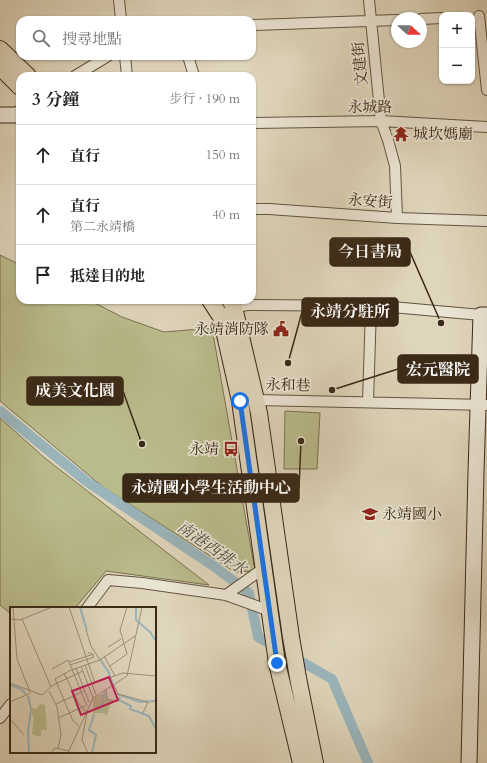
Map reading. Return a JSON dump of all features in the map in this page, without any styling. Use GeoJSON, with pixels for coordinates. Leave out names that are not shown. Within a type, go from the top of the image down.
{"type":"FeatureCollection","features":[{"type":"Feature","properties":{"kind":"main road"},"geometry":{"type":"LineString","coordinates":[[0,49],[24,72]]}},
{"type":"Feature","properties":{"kind":"main road"},"geometry":{"type":"LineString","coordinates":[[0,67],[16,83]]}},
{"type":"Feature","properties":{"kind":"main road"},"geometry":{"type":"LineString","coordinates":[[212,304],[220,317],[240,401],[277,663],[308,761]]}},
{"type":"Feature","properties":{"kind":"main road"},"geometry":{"type":"LineString","coordinates":[[232,304],[256,400],[298,678],[308,761]]}},
{"type":"Feature","properties":{"kind":"street"},"geometry":{"type":"LineString","coordinates":[[119,0],[121,16]]}},
{"type":"Feature","properties":{"kind":"street","name":"文建街"},"geometry":{"type":"LineString","coordinates":[[369,0],[381,121],[395,166],[397,218]]}},
{"type":"Feature","properties":{"kind":"street"},"geometry":{"type":"LineString","coordinates":[[479,16],[487,90]]}},
{"type":"Feature","properties":{"kind":"street"},"geometry":{"type":"LineString","coordinates":[[427,19],[439,18]]}},
{"type":"Feature","properties":{"kind":"street"},"geometry":{"type":"LineString","coordinates":[[256,25],[391,20]]}},
{"type":"Feature","properties":{"kind":"street"},"geometry":{"type":"LineString","coordinates":[[82,72],[101,60]]}},
{"type":"Feature","properties":{"kind":"street"},"geometry":{"type":"LineString","coordinates":[[125,60],[127,72]]}},
{"type":"Feature","properties":{"kind":"street"},"geometry":{"type":"LineString","coordinates":[[189,60],[193,72]]}},
{"type":"Feature","properties":{"kind":"street"},"geometry":{"type":"LineString","coordinates":[[0,115],[16,115]]}},
{"type":"Feature","properties":{"kind":"street","name":"永城路"},"geometry":{"type":"LineString","coordinates":[[256,123],[381,121],[487,127]]}},
{"type":"Feature","properties":{"kind":"street","name":"永安街"},"geometry":{"type":"LineString","coordinates":[[256,209],[397,218],[487,221]]}},
{"type":"Feature","properties":{"kind":"street"},"geometry":{"type":"LineString","coordinates":[[220,317],[232,304],[381,306],[484,315],[481,472],[469,763]]}},
{"type":"Feature","properties":{"kind":"street"},"geometry":{"type":"LineString","coordinates":[[368,402],[371,307]]}},
{"type":"Feature","properties":{"kind":"street","name":"永和巷"},"geometry":{"type":"LineString","coordinates":[[256,400],[483,405]]}},
{"type":"Feature","properties":{"kind":"street"},"geometry":{"type":"LineString","coordinates":[[226,595],[264,568]]}},
{"type":"Feature","properties":{"kind":"street"},"geometry":{"type":"LineString","coordinates":[[88,607],[108,580],[142,583],[226,595],[270,611]]}},
{"type":"Feature","properties":{"kind":"street"},"geometry":{"type":"LineString","coordinates":[[0,718],[10,705]]}},
{"type":"Feature","properties":{"kind":"green space"},"geometry":{"type":"Polygon","coordinates":[[[0,255],[16,263],[16,304],[97,304],[122,317],[164,332],[212,328],[255,571],[235,572],[103,487],[0,401],[0,255]]]}},
{"type":"Feature","properties":{"kind":"green space"},"geometry":{"type":"Polygon","coordinates":[[[285,411],[320,413],[317,469],[284,469],[285,411]]]}},
{"type":"Feature","properties":{"kind":"green space"},"geometry":{"type":"Polygon","coordinates":[[[0,418],[46,459],[209,585],[106,571],[76,607],[10,607],[10,613],[0,605],[0,418]]]}},
{"type":"Feature","properties":{"kind":"waterway","name":"南港西排水"},"geometry":{"type":"LineString","coordinates":[[0,411],[86,481],[215,567],[249,593],[258,637],[332,679],[368,763]]}},
{"type":"Feature","properties":{"kind":"place","name":"城坎媽廟"},"geometry":{"type":"Point","coordinates":[401,134]}},
{"type":"Feature","properties":{"kind":"place","name":"今日書局"},"geometry":{"type":"Point","coordinates":[441,323]}},
{"type":"Feature","properties":{"kind":"place","name":"永靖消防隊"},"geometry":{"type":"Point","coordinates":[281,329]}},
{"type":"Feature","properties":{"kind":"place","name":"永靖分駐所"},"geometry":{"type":"Point","coordinates":[288,363]}},
{"type":"Feature","properties":{"kind":"place","name":"宏元醫院"},"geometry":{"type":"Point","coordinates":[332,390]}},
{"type":"Feature","properties":{"kind":"place","name":"永靖國小學生活動中心"},"geometry":{"type":"Point","coordinates":[301,441]}},
{"type":"Feature","properties":{"kind":"place","name":"成美文化園"},"geometry":{"type":"Point","coordinates":[142,444]}},
{"type":"Feature","properties":{"kind":"place","name":"永靖"},"geometry":{"type":"Point","coordinates":[231,449]}},
{"type":"Feature","properties":{"kind":"place","name":"永靖國小"},"geometry":{"type":"Point","coordinates":[370,514]}},
{"type":"Feature","properties":{"kind":"route"},"geometry":{"type":"LineString","coordinates":[[240,401],[277,663]]}}]}
